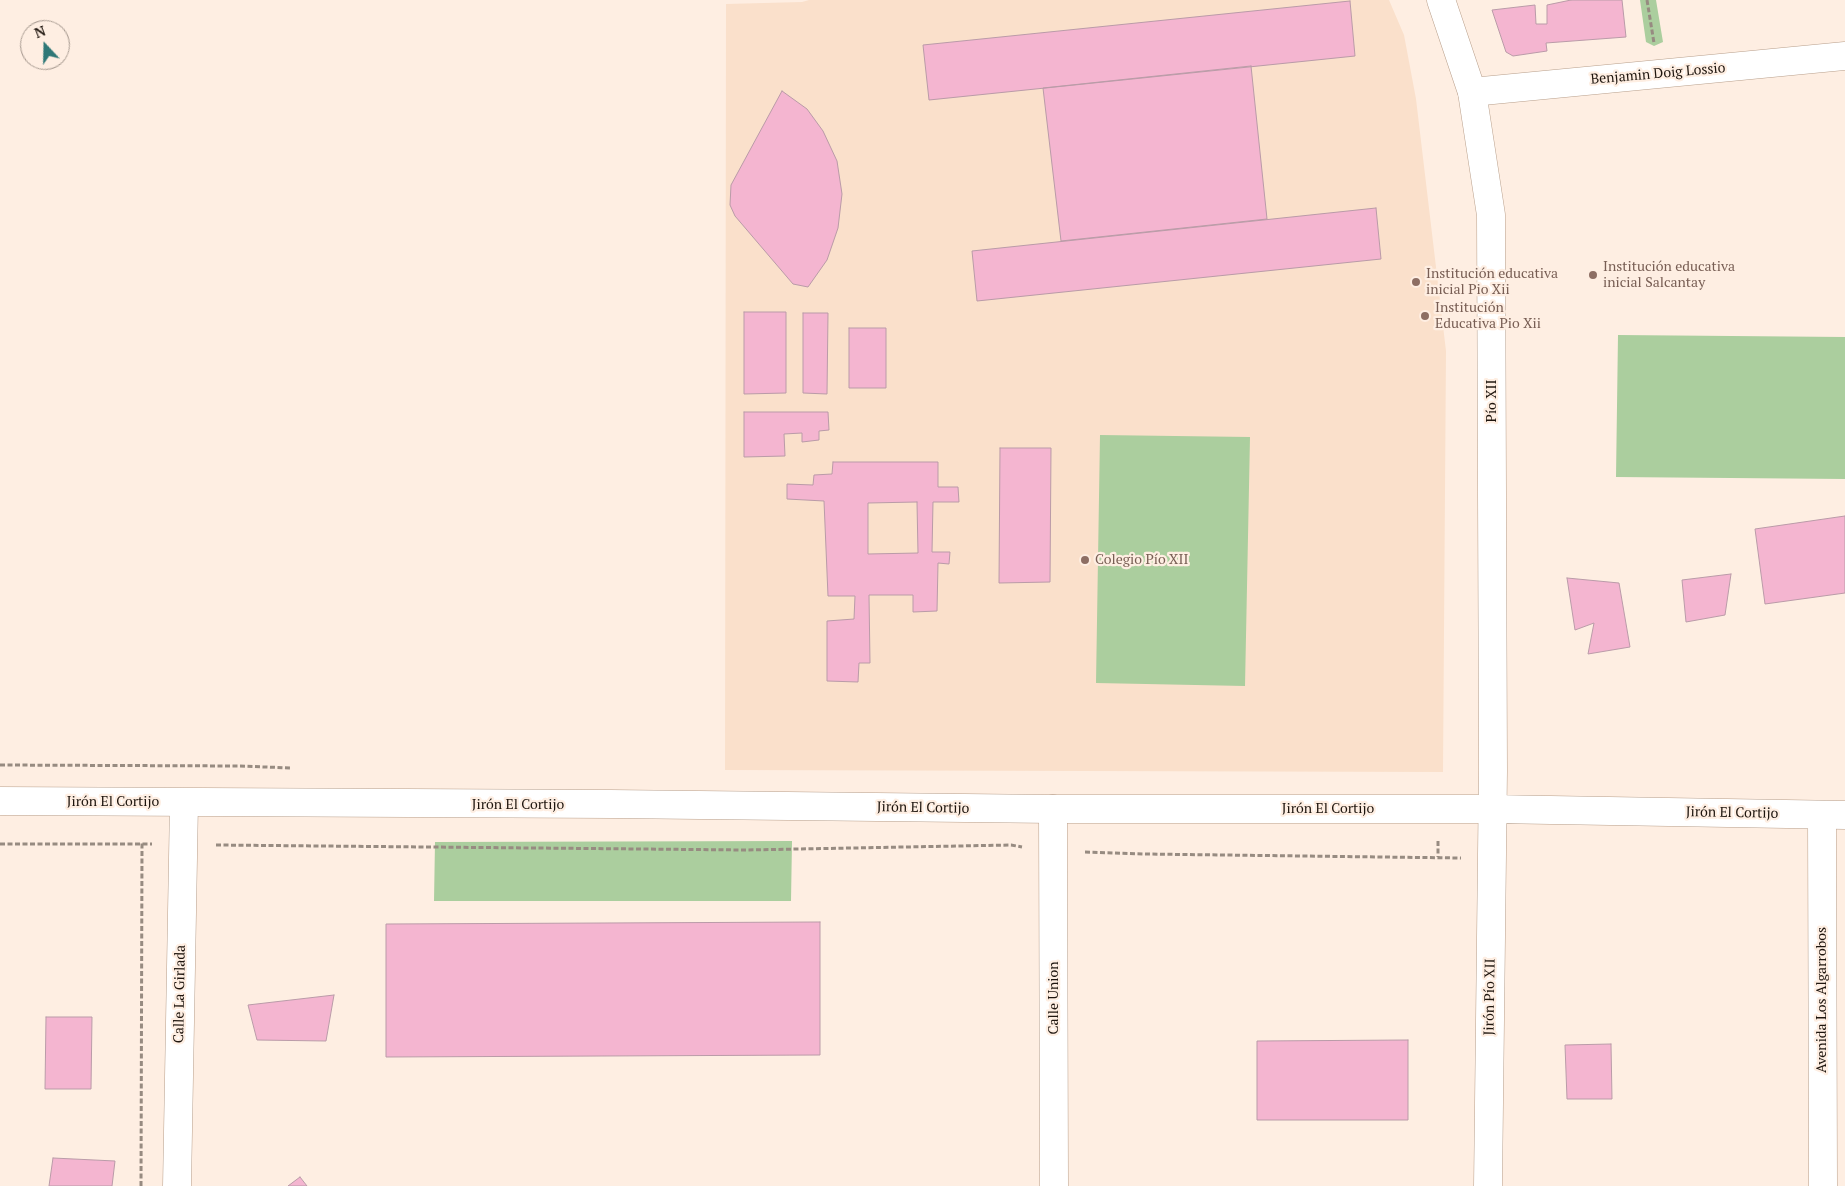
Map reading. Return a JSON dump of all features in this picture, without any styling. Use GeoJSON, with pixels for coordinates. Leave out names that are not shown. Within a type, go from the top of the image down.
{"type":"FeatureCollection","features":[{"type":"Feature","properties":{"kind":"street","name":"Pío XII"},"geometry":{"type":"LineString","coordinates":[[1441,0],[1472,92],[1491,215],[1492,809]]}},
{"type":"Feature","properties":{"kind":"street","name":"Benjamin Doig Lossio"},"geometry":{"type":"LineString","coordinates":[[1472,92],[1845,56]]}},
{"type":"Feature","properties":{"kind":"street","name":"Jirón El Cortijo"},"geometry":{"type":"LineString","coordinates":[[0,802],[631,804],[1053,809],[1492,809],[1833,815]]}},
{"type":"Feature","properties":{"kind":"street","name":"Calle La Girlada"},"geometry":{"type":"LineString","coordinates":[[177,1186],[184,803]]}},
{"type":"Feature","properties":{"kind":"street","name":"Calle Union"},"geometry":{"type":"LineString","coordinates":[[1053,809],[1054,1186]]}},
{"type":"Feature","properties":{"kind":"street","name":"Jirón Pío XII"},"geometry":{"type":"LineString","coordinates":[[1488,1186],[1492,809]]}},
{"type":"Feature","properties":{"kind":"street","name":"Avenida Los Algarrobos"},"geometry":{"type":"LineString","coordinates":[[1822,1186],[1833,815]]}},
{"type":"Feature","properties":{"kind":"path"},"geometry":{"type":"LineString","coordinates":[[1648,0],[1654,46]]}},
{"type":"Feature","properties":{"kind":"path"},"geometry":{"type":"LineString","coordinates":[[0,844],[746,850],[1011,845],[1054,851],[1144,854],[1492,858]]}},
{"type":"Feature","properties":{"kind":"path"},"geometry":{"type":"LineString","coordinates":[[141,1186],[142,844]]}},
{"type":"Feature","properties":{"kind":"shaded area","name":"Colegio Pío XII"},"geometry":{"type":"Polygon","coordinates":[[[809,0],[1389,0],[1404,35],[1416,99],[1446,351],[1443,772],[725,770],[726,4],[802,2],[809,0]]]}},
{"type":"Feature","properties":{"kind":"green space"},"geometry":{"type":"Polygon","coordinates":[[[1640,0],[1656,0],[1663,42],[1654,46],[1646,42],[1640,0]]]}},
{"type":"Feature","properties":{"kind":"green space"},"geometry":{"type":"Polygon","coordinates":[[[1618,335],[1845,337],[1845,479],[1616,477],[1618,335]]]}},
{"type":"Feature","properties":{"kind":"green space"},"geometry":{"type":"Polygon","coordinates":[[[1100,435],[1250,437],[1245,686],[1096,683],[1100,435]]]}},
{"type":"Feature","properties":{"kind":"green space"},"geometry":{"type":"Polygon","coordinates":[[[792,841],[791,901],[434,901],[435,842],[792,841]]]}},
{"type":"Feature","properties":{"kind":"building"},"geometry":{"type":"Polygon","coordinates":[[[1571,0],[1622,0],[1626,37],[1546,43],[1547,51],[1513,56],[1506,52],[1492,10],[1535,5],[1536,24],[1547,24],[1547,5],[1571,0]]]}},
{"type":"Feature","properties":{"kind":"building"},"geometry":{"type":"Polygon","coordinates":[[[1350,1],[1355,56],[929,100],[923,45],[1350,1]]]}},
{"type":"Feature","properties":{"kind":"building"},"geometry":{"type":"Polygon","coordinates":[[[1251,66],[1267,219],[1061,241],[1043,88],[1251,66]]]}},
{"type":"Feature","properties":{"kind":"building"},"geometry":{"type":"Polygon","coordinates":[[[782,91],[807,109],[823,131],[837,161],[842,194],[838,228],[827,260],[808,287],[793,284],[735,216],[730,205],[731,185],[782,91]]]}},
{"type":"Feature","properties":{"kind":"building"},"geometry":{"type":"Polygon","coordinates":[[[1376,208],[1381,259],[977,301],[972,251],[1376,208]]]}},
{"type":"Feature","properties":{"kind":"building"},"geometry":{"type":"Polygon","coordinates":[[[744,312],[786,312],[786,393],[744,394],[744,312]]]}},
{"type":"Feature","properties":{"kind":"building"},"geometry":{"type":"Polygon","coordinates":[[[803,313],[828,313],[827,394],[803,393],[803,313]]]}},
{"type":"Feature","properties":{"kind":"building"},"geometry":{"type":"Polygon","coordinates":[[[849,328],[886,328],[886,388],[849,388],[849,328]]]}},
{"type":"Feature","properties":{"kind":"building"},"geometry":{"type":"Polygon","coordinates":[[[744,412],[828,412],[829,430],[819,431],[819,440],[802,442],[802,433],[784,434],[785,456],[744,457],[744,412]]]}},
{"type":"Feature","properties":{"kind":"building"},"geometry":{"type":"Polygon","coordinates":[[[1000,448],[1051,448],[1050,582],[999,583],[1000,448]]]}},
{"type":"Feature","properties":{"kind":"building"},"geometry":{"type":"Polygon","coordinates":[[[833,462],[938,462],[938,487],[958,487],[959,502],[933,502],[932,552],[950,552],[949,564],[938,563],[937,611],[913,612],[913,595],[869,595],[870,663],[859,663],[858,682],[827,681],[827,621],[854,619],[855,596],[828,596],[824,501],[787,499],[787,484],[813,485],[814,475],[832,474],[833,462]],[[917,502],[868,503],[868,554],[918,553],[917,502]]]}},
{"type":"Feature","properties":{"kind":"building"},"geometry":{"type":"Polygon","coordinates":[[[1845,516],[1845,593],[1765,604],[1755,529],[1845,516]]]}},
{"type":"Feature","properties":{"kind":"building"},"geometry":{"type":"Polygon","coordinates":[[[1731,574],[1725,615],[1686,622],[1682,580],[1731,574]]]}},
{"type":"Feature","properties":{"kind":"building"},"geometry":{"type":"Polygon","coordinates":[[[1567,578],[1619,583],[1630,647],[1588,654],[1594,623],[1575,630],[1567,578]]]}},
{"type":"Feature","properties":{"kind":"building"},"geometry":{"type":"Polygon","coordinates":[[[820,922],[820,1055],[386,1057],[386,924],[820,922]]]}},
{"type":"Feature","properties":{"kind":"building"},"geometry":{"type":"Polygon","coordinates":[[[334,995],[326,1041],[257,1040],[248,1005],[334,995]]]}},
{"type":"Feature","properties":{"kind":"building"},"geometry":{"type":"Polygon","coordinates":[[[46,1017],[92,1017],[91,1089],[45,1089],[46,1017]]]}},
{"type":"Feature","properties":{"kind":"building"},"geometry":{"type":"Polygon","coordinates":[[[1408,1040],[1408,1120],[1257,1120],[1257,1041],[1408,1040]]]}},
{"type":"Feature","properties":{"kind":"building"},"geometry":{"type":"Polygon","coordinates":[[[1611,1044],[1612,1099],[1567,1099],[1565,1045],[1611,1044]]]}},
{"type":"Feature","properties":{"kind":"building"},"geometry":{"type":"Polygon","coordinates":[[[53,1158],[115,1161],[112,1186],[49,1186],[53,1158]]]}},
{"type":"Feature","properties":{"kind":"building"},"geometry":{"type":"Polygon","coordinates":[[[300,1177],[307,1186],[288,1186],[300,1177]]]}},
{"type":"Feature","properties":{"kind":"place","name":"Institución educativa inicial Salcantay"},"geometry":{"type":"Point","coordinates":[1593,275]}},
{"type":"Feature","properties":{"kind":"place","name":"Institución educativa inicial Pio Xii"},"geometry":{"type":"Point","coordinates":[1416,282]}},
{"type":"Feature","properties":{"kind":"place","name":"Institución Educativa Pio Xii"},"geometry":{"type":"Point","coordinates":[1425,316]}},
{"type":"Feature","properties":{"kind":"place","name":"Colegio Pío XII"},"geometry":{"type":"Point","coordinates":[1085,560]}}]}
